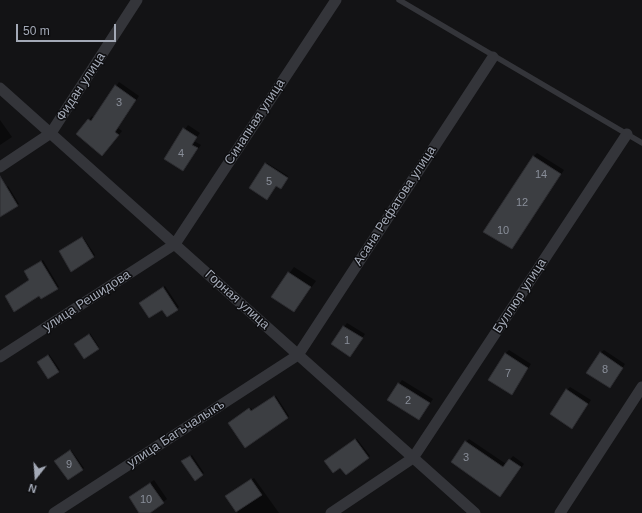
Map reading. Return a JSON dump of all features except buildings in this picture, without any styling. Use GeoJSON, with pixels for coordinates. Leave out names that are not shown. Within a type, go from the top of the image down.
{"type":"FeatureCollection","features":[{"type":"Feature","properties":{"kind":"street","name":"Фидан улица"},"geometry":{"type":"LineString","coordinates":[[51,133],[137,0]]}},
{"type":"Feature","properties":{"kind":"street","name":"Синапная улица"},"geometry":{"type":"LineString","coordinates":[[175,244],[336,0]]}},
{"type":"Feature","properties":{"kind":"street","name":"Асана Рефатова улица"},"geometry":{"type":"LineString","coordinates":[[298,355],[493,57]]}},
{"type":"Feature","properties":{"kind":"street","name":"Горная улица"},"geometry":{"type":"LineString","coordinates":[[0,88],[475,513]]}},
{"type":"Feature","properties":{"kind":"street"},"geometry":{"type":"LineString","coordinates":[[0,167],[51,133]]}},
{"type":"Feature","properties":{"kind":"street","name":"Буллюр улица"},"geometry":{"type":"LineString","coordinates":[[414,458],[628,134]]}},
{"type":"Feature","properties":{"kind":"street","name":"улица Решидова"},"geometry":{"type":"LineString","coordinates":[[0,357],[175,244]]}},
{"type":"Feature","properties":{"kind":"street","name":"улица Багъчалыкъ"},"geometry":{"type":"LineString","coordinates":[[54,513],[298,355]]}},
{"type":"Feature","properties":{"kind":"street"},"geometry":{"type":"LineString","coordinates":[[560,513],[642,387]]}},
{"type":"Feature","properties":{"kind":"street"},"geometry":{"type":"LineString","coordinates":[[331,513],[414,458]]}},
{"type":"Feature","properties":{"kind":"lane"},"geometry":{"type":"LineString","coordinates":[[399,0],[493,57],[642,142]]}}]}
